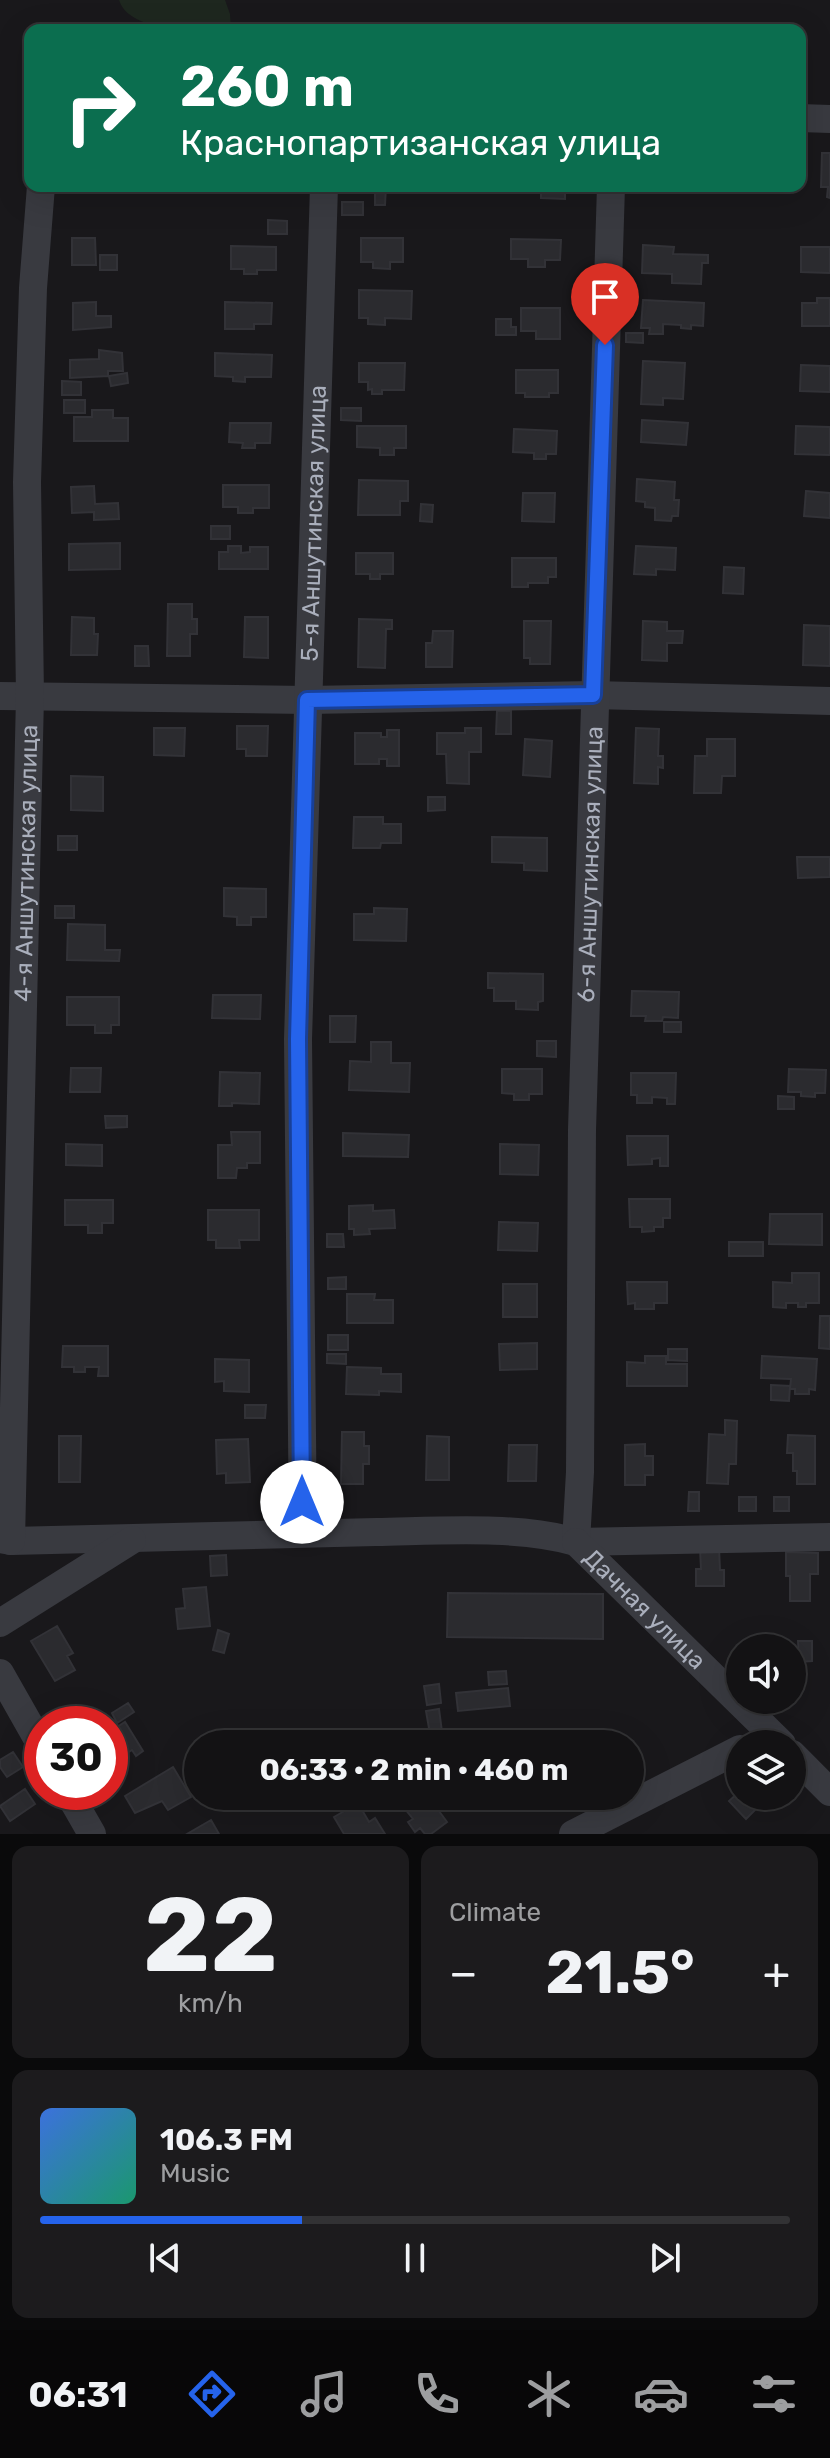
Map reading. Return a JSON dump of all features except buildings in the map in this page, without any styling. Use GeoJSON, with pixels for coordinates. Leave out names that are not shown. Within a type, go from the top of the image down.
{"type":"FeatureCollection","features":[{"type":"Feature","properties":{"kind":"street"},"geometry":{"type":"LineString","coordinates":[[806,118],[830,119]]}},
{"type":"Feature","properties":{"kind":"street","name":"4-я Аншутинская улица"},"geometry":{"type":"LineString","coordinates":[[6,1540],[30,696],[27,482],[33,288],[41,192]]}},
{"type":"Feature","properties":{"kind":"street","name":"5-я Аншутинская улица"},"geometry":{"type":"LineString","coordinates":[[303,1533],[298,1039],[324,192]]}},
{"type":"Feature","properties":{"kind":"street","name":"6-я Аншутинская улица"},"geometry":{"type":"LineString","coordinates":[[576,1542],[580,1472],[582,1130],[593,695],[611,192]]}},
{"type":"Feature","properties":{"kind":"street"},"geometry":{"type":"LineString","coordinates":[[0,696],[307,700],[593,695],[830,701]]}},
{"type":"Feature","properties":{"kind":"street"},"geometry":{"type":"LineString","coordinates":[[6,1540],[303,1533],[518,1533],[554,1536],[576,1542],[830,1537]]}},
{"type":"Feature","properties":{"kind":"street"},"geometry":{"type":"LineString","coordinates":[[0,1623],[133,1539]]}},
{"type":"Feature","properties":{"kind":"street","name":"Дачная улица"},"geometry":{"type":"LineString","coordinates":[[576,1542],[758,1730]]}},
{"type":"Feature","properties":{"kind":"street"},"geometry":{"type":"LineString","coordinates":[[0,1673],[24,1715]]}},
{"type":"Feature","properties":{"kind":"street"},"geometry":{"type":"LineString","coordinates":[[573,1834],[726,1756]]}},
{"type":"Feature","properties":{"kind":"street"},"geometry":{"type":"LineString","coordinates":[[806,1768],[830,1792]]}},
{"type":"Feature","properties":{"kind":"street"},"geometry":{"type":"LineString","coordinates":[[78,1810],[92,1834]]}},
{"type":"Feature","properties":{"kind":"shaded area"},"geometry":{"type":"Polygon","coordinates":[[[119,0],[225,0],[231,24],[151,24],[126,11],[119,0]]]}},
{"type":"Feature","properties":{"kind":"route"},"geometry":{"type":"LineString","coordinates":[[302,1502],[298,1039],[307,700],[593,695],[605,345]]}}]}
